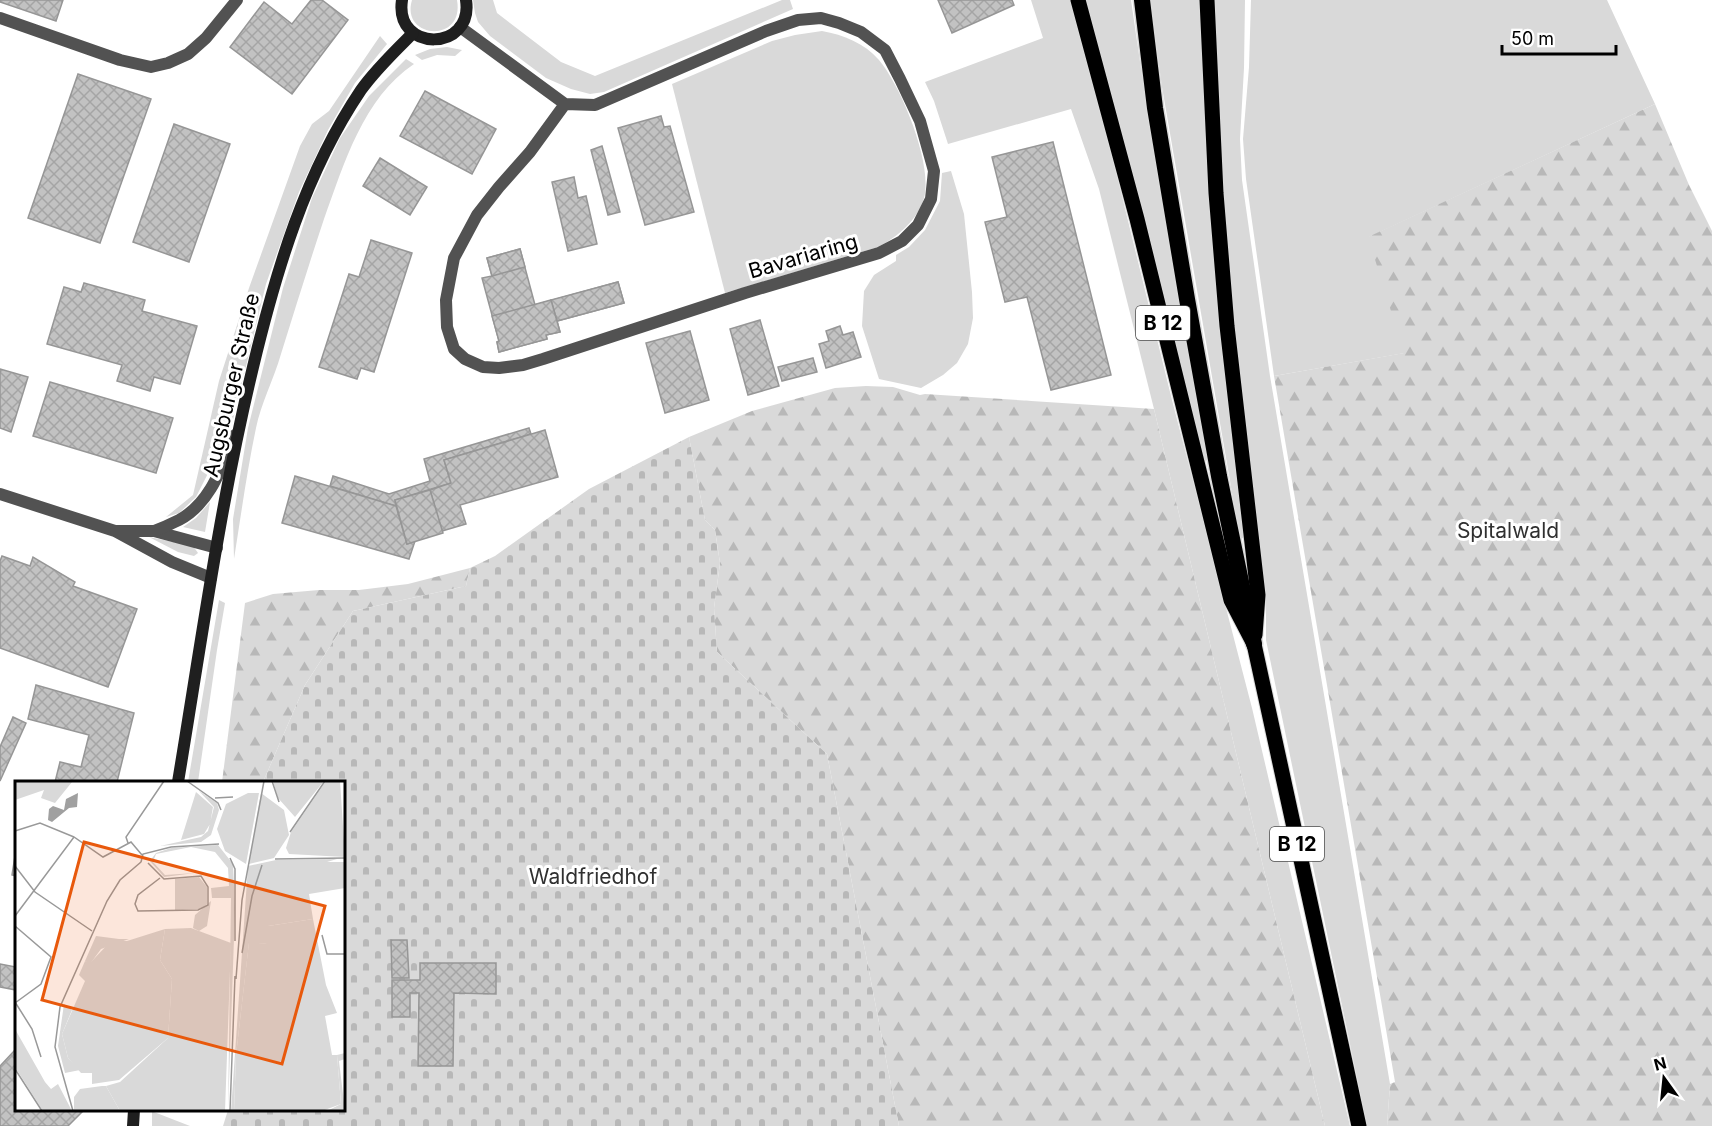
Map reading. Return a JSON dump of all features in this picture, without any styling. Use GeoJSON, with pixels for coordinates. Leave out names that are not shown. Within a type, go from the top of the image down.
{"type":"FeatureCollection","features":[{"type":"Feature","properties":{"kind":"highway","name":"B 12"},"geometry":{"type":"LineString","coordinates":[[1142,0],[1155,108],[1187,299],[1219,476],[1254,644]]}},
{"type":"Feature","properties":{"kind":"main road"},"geometry":{"type":"LineString","coordinates":[[402,0],[404,23],[413,33],[438,40],[454,33],[460,27],[466,15],[466,0]]}},
{"type":"Feature","properties":{"kind":"main road","name":"B 12"},"geometry":{"type":"LineString","coordinates":[[1078,0],[1137,219],[1231,600],[1254,644],[1359,1126]]}},
{"type":"Feature","properties":{"kind":"main road"},"geometry":{"type":"LineString","coordinates":[[1207,0],[1216,181],[1227,326],[1258,595],[1254,644]]}},
{"type":"Feature","properties":{"kind":"main road","name":"Augsburger Straße"},"geometry":{"type":"LineString","coordinates":[[178,781],[238,428],[273,286],[305,194],[335,133],[362,88],[413,33]]}},
{"type":"Feature","properties":{"kind":"main road"},"geometry":{"type":"LineString","coordinates":[[133,1126],[134,1111]]}},
{"type":"Feature","properties":{"kind":"street"},"geometry":{"type":"LineString","coordinates":[[0,18],[120,60],[151,67],[168,63],[188,54],[206,38],[237,0]]}},
{"type":"Feature","properties":{"kind":"street","name":"Bavariaring"},"geometry":{"type":"LineString","coordinates":[[820,18],[861,32],[885,50],[920,121],[934,171],[931,199],[918,225],[902,241],[879,253],[745,293],[533,362],[499,368],[483,367],[465,358],[454,349],[447,327],[446,300],[454,258],[486,202],[530,152],[565,104],[595,105],[766,31],[798,20],[820,18]]}},
{"type":"Feature","properties":{"kind":"street"},"geometry":{"type":"LineString","coordinates":[[460,27],[565,104]]}},
{"type":"Feature","properties":{"kind":"street"},"geometry":{"type":"LineString","coordinates":[[153,531],[181,519],[204,499],[238,428]]}},
{"type":"Feature","properties":{"kind":"street"},"geometry":{"type":"LineString","coordinates":[[0,494],[115,531],[172,562],[211,578]]}},
{"type":"Feature","properties":{"kind":"street"},"geometry":{"type":"LineString","coordinates":[[115,531],[153,531],[216,548]]}},
{"type":"Feature","properties":{"kind":"green space"},"geometry":{"type":"Polygon","coordinates":[[[412,0],[457,0],[457,14],[452,24],[443,30],[423,29],[415,23],[411,13],[412,0]]]}},
{"type":"Feature","properties":{"kind":"green space"},"geometry":{"type":"Polygon","coordinates":[[[473,0],[493,0],[497,13],[561,62],[595,76],[782,0],[790,0],[793,9],[604,92],[590,94],[546,78],[490,36],[478,22],[473,0]]]}},
{"type":"Feature","properties":{"kind":"green space"},"geometry":{"type":"Polygon","coordinates":[[[1031,0],[1070,0],[1252,708],[1350,1126],[1325,1126],[1154,409],[1099,189],[1071,109],[948,144],[934,101],[925,82],[1043,38],[1031,0]]]}},
{"type":"Feature","properties":{"kind":"green space"},"geometry":{"type":"Polygon","coordinates":[[[1085,0],[1131,0],[1166,231],[1208,460],[1204,461],[1145,218],[1085,0]]]}},
{"type":"Feature","properties":{"kind":"green space"},"geometry":{"type":"Polygon","coordinates":[[[1150,0],[1202,0],[1246,537],[1240,539],[1162,87],[1150,0]]]}},
{"type":"Feature","properties":{"kind":"green space"},"geometry":{"type":"Polygon","coordinates":[[[1213,0],[1245,0],[1240,139],[1242,180],[1270,376],[1390,1084],[1387,1126],[1367,1126],[1266,640],[1266,594],[1230,325],[1213,0]]]}},
{"type":"Feature","properties":{"kind":"green space"},"geometry":{"type":"Polygon","coordinates":[[[1251,0],[1607,0],[1655,104],[1369,237],[1405,353],[1274,376],[1246,179],[1243,139],[1249,67],[1251,0]]]}},
{"type":"Feature","properties":{"kind":"green space"},"geometry":{"type":"Polygon","coordinates":[[[822,31],[846,37],[860,44],[879,60],[888,72],[905,106],[920,146],[926,183],[924,198],[912,221],[878,247],[725,293],[672,84],[772,41],[822,31]]]}},
{"type":"Feature","properties":{"kind":"green space"},"geometry":{"type":"Polygon","coordinates":[[[380,36],[387,44],[355,83],[328,130],[299,192],[266,284],[231,428],[196,497],[179,513],[166,517],[193,495],[219,381],[249,288],[300,146],[312,124],[329,111],[380,36]]]}},
{"type":"Feature","properties":{"kind":"green space"},"geometry":{"type":"Polygon","coordinates":[[[447,47],[462,50],[455,56],[437,55],[422,60],[415,55],[430,49],[447,47]]]}},
{"type":"Feature","properties":{"kind":"green space"},"geometry":{"type":"Polygon","coordinates":[[[406,59],[414,64],[396,78],[381,95],[357,134],[324,219],[258,419],[234,559],[233,519],[248,428],[283,288],[312,198],[340,138],[369,96],[406,59]]]}},
{"type":"Feature","properties":{"kind":"green space","name":"Spitalwald"},"geometry":{"type":"Polygon","coordinates":[[[1655,104],[1689,185],[1712,231],[1712,1126],[1387,1126],[1390,1084],[1395,1082],[1274,376],[1404,353],[1368,237],[1655,104]]]}},
{"type":"Feature","properties":{"kind":"green space"},"geometry":{"type":"Polygon","coordinates":[[[951,171],[964,214],[972,292],[973,318],[968,344],[957,363],[943,375],[921,388],[879,379],[862,326],[864,291],[874,275],[896,261],[896,255],[909,247],[925,230],[940,201],[942,173],[951,171]]]}},
{"type":"Feature","properties":{"kind":"green space"},"geometry":{"type":"Polygon","coordinates":[[[893,387],[920,395],[1154,409],[1325,1126],[899,1126],[827,754],[717,652],[714,608],[720,563],[715,530],[705,520],[689,437],[752,411],[835,388],[893,387]]]}},
{"type":"Feature","properties":{"kind":"green space","name":"Waldfriedhof"},"geometry":{"type":"Polygon","coordinates":[[[689,437],[705,520],[715,530],[720,563],[714,608],[717,652],[827,754],[899,1126],[223,1126],[228,1111],[345,1111],[345,781],[263,781],[305,685],[353,611],[466,586],[470,568],[495,556],[589,489],[689,437]]]}},
{"type":"Feature","properties":{"kind":"green space"},"geometry":{"type":"Polygon","coordinates":[[[210,502],[205,532],[183,527],[196,518],[210,502]]]}},
{"type":"Feature","properties":{"kind":"green space"},"geometry":{"type":"Polygon","coordinates":[[[149,537],[193,546],[198,553],[194,556],[178,552],[149,537]]]}},
{"type":"Feature","properties":{"kind":"green space"},"geometry":{"type":"Polygon","coordinates":[[[470,568],[466,586],[353,611],[305,685],[263,781],[222,781],[245,603],[273,594],[319,590],[359,590],[408,584],[470,568]]]}},
{"type":"Feature","properties":{"kind":"green space"},"geometry":{"type":"Polygon","coordinates":[[[219,600],[225,603],[198,781],[188,781],[219,600]]]}},
{"type":"Feature","properties":{"kind":"green space"},"geometry":{"type":"Polygon","coordinates":[[[152,1111],[154,1111],[190,1126],[152,1126],[152,1111]]]}},
{"type":"Feature","properties":{"kind":"building"},"geometry":{"type":"Polygon","coordinates":[[[0,0],[63,0],[56,21],[0,2],[0,0]]]}},
{"type":"Feature","properties":{"kind":"building"},"geometry":{"type":"Polygon","coordinates":[[[311,0],[322,0],[348,20],[292,94],[230,47],[264,2],[292,24],[311,0]]]}},
{"type":"Feature","properties":{"kind":"building"},"geometry":{"type":"Polygon","coordinates":[[[938,0],[1012,0],[1014,5],[952,33],[938,0]]]}},
{"type":"Feature","properties":{"kind":"building"},"geometry":{"type":"Polygon","coordinates":[[[78,74],[151,99],[100,243],[28,218],[78,74]]]}},
{"type":"Feature","properties":{"kind":"building"},"geometry":{"type":"Polygon","coordinates":[[[425,91],[496,129],[472,174],[400,136],[425,91]]]}},
{"type":"Feature","properties":{"kind":"building"},"geometry":{"type":"Polygon","coordinates":[[[661,116],[664,127],[670,126],[694,212],[645,225],[618,128],[661,116]]]}},
{"type":"Feature","properties":{"kind":"building"},"geometry":{"type":"Polygon","coordinates":[[[174,124],[230,144],[189,262],[133,242],[174,124]]]}},
{"type":"Feature","properties":{"kind":"building"},"geometry":{"type":"Polygon","coordinates":[[[1053,142],[1111,375],[1051,390],[1027,297],[1005,302],[985,222],[1007,217],[992,157],[1053,142]]]}},
{"type":"Feature","properties":{"kind":"building"},"geometry":{"type":"Polygon","coordinates":[[[602,146],[620,212],[608,215],[591,150],[602,146]]]}},
{"type":"Feature","properties":{"kind":"building"},"geometry":{"type":"Polygon","coordinates":[[[380,158],[427,187],[410,215],[363,186],[380,158]]]}},
{"type":"Feature","properties":{"kind":"building"},"geometry":{"type":"Polygon","coordinates":[[[574,177],[578,198],[586,196],[597,244],[568,251],[552,182],[574,177]]]}},
{"type":"Feature","properties":{"kind":"building"},"geometry":{"type":"Polygon","coordinates":[[[371,240],[412,253],[374,372],[361,368],[357,379],[319,367],[349,274],[359,277],[371,240]]]}},
{"type":"Feature","properties":{"kind":"building"},"geometry":{"type":"Polygon","coordinates":[[[520,249],[535,305],[618,282],[624,303],[557,321],[560,332],[546,335],[547,339],[499,352],[497,342],[499,341],[482,278],[492,276],[487,258],[520,249]]]}},
{"type":"Feature","properties":{"kind":"building"},"geometry":{"type":"Polygon","coordinates":[[[520,249],[525,267],[492,276],[487,258],[520,249]]]}},
{"type":"Feature","properties":{"kind":"building"},"geometry":{"type":"Polygon","coordinates":[[[618,282],[624,303],[557,321],[551,300],[618,282]]]}},
{"type":"Feature","properties":{"kind":"building"},"geometry":{"type":"Polygon","coordinates":[[[84,283],[145,300],[142,311],[197,326],[180,384],[154,377],[150,391],[117,381],[122,365],[47,344],[64,287],[81,292],[84,283]]]}},
{"type":"Feature","properties":{"kind":"building"},"geometry":{"type":"Polygon","coordinates":[[[551,300],[560,332],[546,335],[547,339],[499,352],[497,342],[499,341],[492,316],[551,300]]]}},
{"type":"Feature","properties":{"kind":"building"},"geometry":{"type":"Polygon","coordinates":[[[760,320],[779,386],[748,395],[730,329],[760,320]]]}},
{"type":"Feature","properties":{"kind":"building"},"geometry":{"type":"Polygon","coordinates":[[[840,326],[843,335],[853,332],[861,357],[826,368],[819,344],[829,341],[826,331],[840,326]]]}},
{"type":"Feature","properties":{"kind":"building"},"geometry":{"type":"Polygon","coordinates":[[[690,331],[709,400],[665,413],[646,343],[690,331]]]}},
{"type":"Feature","properties":{"kind":"building"},"geometry":{"type":"Polygon","coordinates":[[[813,358],[817,372],[782,381],[778,367],[813,358]]]}},
{"type":"Feature","properties":{"kind":"building"},"geometry":{"type":"Polygon","coordinates":[[[0,369],[28,377],[11,432],[0,428],[0,369]]]}},
{"type":"Feature","properties":{"kind":"building"},"geometry":{"type":"Polygon","coordinates":[[[50,382],[173,418],[156,473],[33,436],[50,382]]]}},
{"type":"Feature","properties":{"kind":"building"},"geometry":{"type":"Polygon","coordinates":[[[529,428],[531,434],[444,460],[451,483],[395,500],[396,506],[330,486],[333,476],[389,494],[430,481],[424,459],[529,428]]]}},
{"type":"Feature","properties":{"kind":"building"},"geometry":{"type":"Polygon","coordinates":[[[545,430],[558,477],[460,505],[466,524],[442,531],[430,490],[451,483],[444,460],[545,430]]]}},
{"type":"Feature","properties":{"kind":"building"},"geometry":{"type":"Polygon","coordinates":[[[295,476],[396,506],[407,544],[415,541],[409,559],[282,523],[295,476]]]}},
{"type":"Feature","properties":{"kind":"building"},"geometry":{"type":"Polygon","coordinates":[[[430,490],[443,533],[407,544],[395,500],[430,490]]]}},
{"type":"Feature","properties":{"kind":"building"},"geometry":{"type":"Polygon","coordinates":[[[2,556],[30,566],[33,557],[75,582],[73,586],[137,609],[108,687],[0,648],[0,561],[2,556]]]}},
{"type":"Feature","properties":{"kind":"building"},"geometry":{"type":"Polygon","coordinates":[[[36,685],[134,713],[117,781],[55,781],[60,762],[81,767],[89,735],[28,719],[36,685]]]}},
{"type":"Feature","properties":{"kind":"building"},"geometry":{"type":"Polygon","coordinates":[[[13,717],[26,723],[0,781],[0,747],[13,717]]]}},
{"type":"Feature","properties":{"kind":"building"},"geometry":{"type":"Polygon","coordinates":[[[15,856],[15,876],[12,875],[15,856]]]}},
{"type":"Feature","properties":{"kind":"building"},"geometry":{"type":"Polygon","coordinates":[[[391,940],[407,940],[409,978],[392,978],[391,940]]]}},
{"type":"Feature","properties":{"kind":"building"},"geometry":{"type":"Polygon","coordinates":[[[420,963],[496,963],[496,994],[454,993],[453,1066],[418,1066],[419,993],[410,993],[410,1017],[392,1017],[392,980],[420,980],[420,963]]]}},
{"type":"Feature","properties":{"kind":"building"},"geometry":{"type":"Polygon","coordinates":[[[0,964],[15,967],[15,990],[0,987],[0,964]]]}},
{"type":"Feature","properties":{"kind":"building"},"geometry":{"type":"Polygon","coordinates":[[[15,1050],[15,1111],[83,1111],[68,1126],[0,1126],[0,1066],[15,1050]]]}}]}
